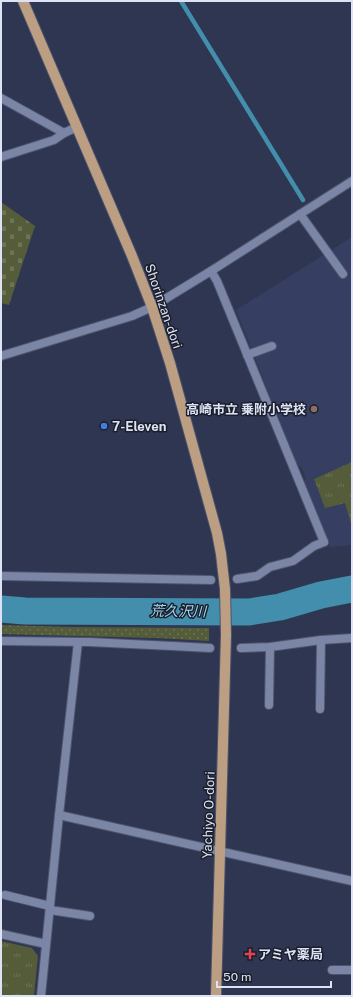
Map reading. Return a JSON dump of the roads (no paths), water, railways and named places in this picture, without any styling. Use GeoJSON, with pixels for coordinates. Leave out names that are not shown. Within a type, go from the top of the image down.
{"type":"FeatureCollection","features":[{"type":"Feature","properties":{"kind":"main road","name":"Shorinzan-dori"},"geometry":{"type":"LineString","coordinates":[[23,1],[132,256],[152,307],[170,363],[212,511],[221,554],[226,635]]}},
{"type":"Feature","properties":{"kind":"main road","name":"Yachiyo O-dori"},"geometry":{"type":"LineString","coordinates":[[216,996],[226,635]]}},
{"type":"Feature","properties":{"kind":"street"},"geometry":{"type":"LineString","coordinates":[[1,98],[64,133]]}},
{"type":"Feature","properties":{"kind":"street"},"geometry":{"type":"LineString","coordinates":[[1,157],[54,140],[77,127]]}},
{"type":"Feature","properties":{"kind":"street"},"geometry":{"type":"LineString","coordinates":[[1,356],[132,316],[152,307],[352,181]]}},
{"type":"Feature","properties":{"kind":"street"},"geometry":{"type":"LineString","coordinates":[[300,214],[343,274]]}},
{"type":"Feature","properties":{"kind":"street"},"geometry":{"type":"LineString","coordinates":[[211,271],[217,280],[324,542],[314,546],[293,561],[270,567],[257,576],[238,579]]}},
{"type":"Feature","properties":{"kind":"street"},"geometry":{"type":"LineString","coordinates":[[247,355],[272,346]]}},
{"type":"Feature","properties":{"kind":"street"},"geometry":{"type":"LineString","coordinates":[[1,576],[211,580]]}},
{"type":"Feature","properties":{"kind":"street"},"geometry":{"type":"LineString","coordinates":[[241,648],[270,647],[321,640],[352,638]]}},
{"type":"Feature","properties":{"kind":"street"},"geometry":{"type":"LineString","coordinates":[[320,709],[321,640]]}},
{"type":"Feature","properties":{"kind":"street"},"geometry":{"type":"LineString","coordinates":[[1,641],[78,642],[210,648]]}},
{"type":"Feature","properties":{"kind":"street"},"geometry":{"type":"LineString","coordinates":[[41,996],[78,642]]}},
{"type":"Feature","properties":{"kind":"street"},"geometry":{"type":"LineString","coordinates":[[269,705],[270,647]]}},
{"type":"Feature","properties":{"kind":"street"},"geometry":{"type":"LineString","coordinates":[[59,815],[220,850],[352,881]]}},
{"type":"Feature","properties":{"kind":"street"},"geometry":{"type":"LineString","coordinates":[[5,895],[50,908],[90,916]]}},
{"type":"Feature","properties":{"kind":"street"},"geometry":{"type":"LineString","coordinates":[[1,934],[46,944]]}},
{"type":"Feature","properties":{"kind":"street"},"geometry":{"type":"LineString","coordinates":[[332,970],[352,970]]}},
{"type":"Feature","properties":{"kind":"waterway"},"geometry":{"type":"LineString","coordinates":[[181,1],[303,200]]}},
{"type":"Feature","properties":{"kind":"waterway","name":"荒久沢川"},"geometry":{"type":"LineString","coordinates":[[1,609],[25,611],[249,612],[280,607],[321,595],[352,589]]}},
{"type":"Feature","properties":{"kind":"place","name":"高崎市立 乗附小学校"},"geometry":{"type":"Point","coordinates":[314,409]}},
{"type":"Feature","properties":{"kind":"place","name":"7-Eleven"},"geometry":{"type":"Point","coordinates":[104,426]}},
{"type":"Feature","properties":{"kind":"place","name":"アミヤ薬局"},"geometry":{"type":"Point","coordinates":[250,954]}}]}
